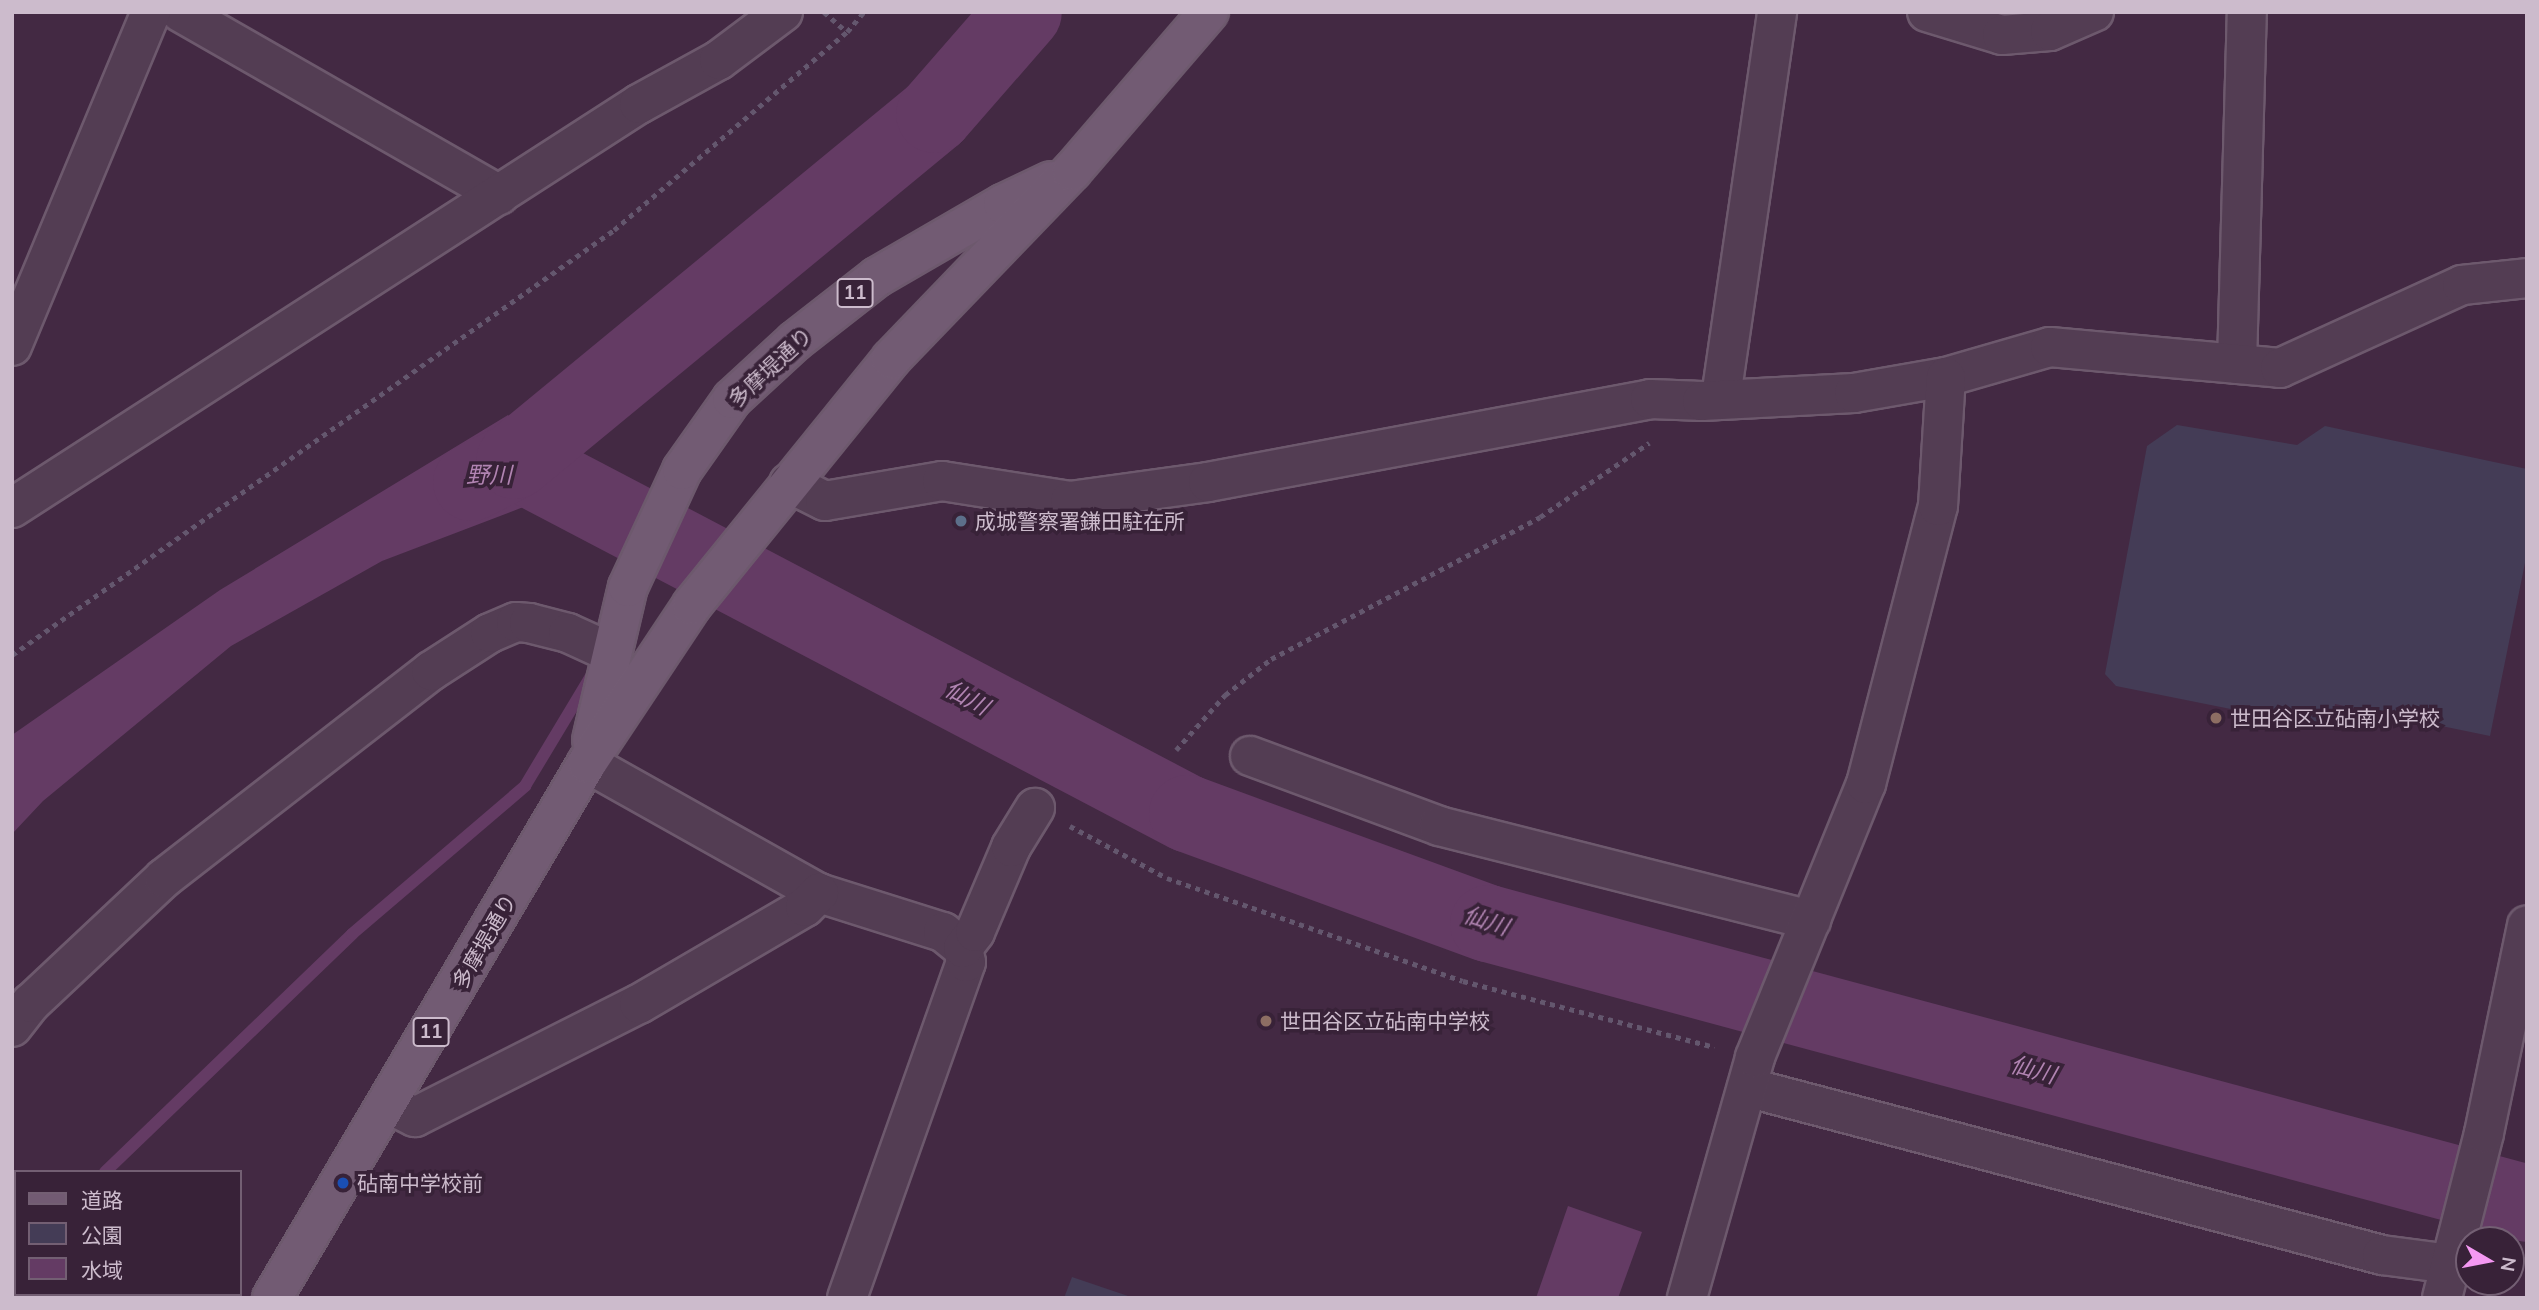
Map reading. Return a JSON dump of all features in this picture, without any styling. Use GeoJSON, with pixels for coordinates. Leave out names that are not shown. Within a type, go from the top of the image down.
{"type":"FeatureCollection","features":[{"type":"Feature","properties":{"kind":"main road","name":"多摩堤通り"},"geometry":{"type":"LineString","coordinates":[[272,1298],[389,1104],[587,763],[692,605],[891,359],[1072,171],[1209,12]]}},
{"type":"Feature","properties":{"kind":"main road","name":"多摩堤通り"},"geometry":{"type":"LineString","coordinates":[[587,763],[628,587],[682,470],[732,398],[795,341],[877,277],[1003,204],[1072,171]]}},
{"type":"Feature","properties":{"kind":"street"},"geometry":{"type":"LineString","coordinates":[[12,346],[151,12]]}},
{"type":"Feature","properties":{"kind":"street"},"geometry":{"type":"LineString","coordinates":[[180,12],[499,195]]}},
{"type":"Feature","properties":{"kind":"street"},"geometry":{"type":"LineString","coordinates":[[12,508],[639,104],[719,60],[783,12]]}},
{"type":"Feature","properties":{"kind":"street"},"geometry":{"type":"LineString","coordinates":[[1711,399],[1777,12]]}},
{"type":"Feature","properties":{"kind":"street"},"geometry":{"type":"LineString","coordinates":[[1927,12],[2002,35],[2050,31],[2094,12]]}},
{"type":"Feature","properties":{"kind":"street"},"geometry":{"type":"LineString","coordinates":[[2236,364],[2247,12]]}},
{"type":"Feature","properties":{"kind":"street"},"geometry":{"type":"LineString","coordinates":[[789,483],[825,501],[942,481],[1070,501],[1208,482],[1650,399],[1854,393],[1946,377],[2050,347],[2280,368],[2462,285],[2527,278]]}},
{"type":"Feature","properties":{"kind":"street"},"geometry":{"type":"LineString","coordinates":[[1687,1298],[1753,1073],[1866,784],[1938,506],[1946,377]]}},
{"type":"Feature","properties":{"kind":"street"},"geometry":{"type":"LineString","coordinates":[[12,1027],[31,1003],[164,878],[411,686],[490,633],[516,622],[529,623],[568,633],[612,653]]}},
{"type":"Feature","properties":{"kind":"street"},"geometry":{"type":"LineString","coordinates":[[1250,756],[1439,826],[1584,863],[1805,935]]}},
{"type":"Feature","properties":{"kind":"street"},"geometry":{"type":"LineString","coordinates":[[587,763],[819,893],[943,932],[963,948],[966,962],[847,1298]]}},
{"type":"Feature","properties":{"kind":"street"},"geometry":{"type":"LineString","coordinates":[[963,948],[975,932],[1011,847],[1035,808]]}},
{"type":"Feature","properties":{"kind":"street"},"geometry":{"type":"LineString","coordinates":[[389,1104],[415,1117],[639,1004],[805,907],[819,893]]}},
{"type":"Feature","properties":{"kind":"street"},"geometry":{"type":"LineString","coordinates":[[1753,1073],[2382,1255],[2450,1268],[2484,1133],[2527,925]]}},
{"type":"Feature","properties":{"kind":"path"},"geometry":{"type":"LineString","coordinates":[[824,12],[847,32]]}},
{"type":"Feature","properties":{"kind":"path"},"geometry":{"type":"LineString","coordinates":[[12,655],[614,230],[847,32],[864,12]]}},
{"type":"Feature","properties":{"kind":"path"},"geometry":{"type":"LineString","coordinates":[[1176,750],[1225,695],[1271,659],[1540,517],[1711,399]]}},
{"type":"Feature","properties":{"kind":"green space"},"geometry":{"type":"Polygon","coordinates":[[[2177,425],[2297,445],[2325,426],[2527,469],[2527,553],[2490,736],[2335,704],[2330,729],[2116,686],[2105,674],[2147,446],[2177,425]]]}},
{"type":"Feature","properties":{"kind":"green space"},"geometry":{"type":"Polygon","coordinates":[[[1072,1277],[1134,1298],[1064,1298],[1072,1277]]]}},
{"type":"Feature","properties":{"kind":"water","name":"野川"},"geometry":{"type":"Polygon","coordinates":[[[508,415],[547,498],[382,561],[231,646],[43,801],[12,834],[12,735],[220,590],[508,415]]]}},
{"type":"Feature","properties":{"kind":"water"},"geometry":{"type":"Polygon","coordinates":[[[1568,1206],[1642,1232],[1618,1298],[1536,1298],[1568,1206]]]}},
{"type":"Feature","properties":{"kind":"waterway"},"geometry":{"type":"LineString","coordinates":[[471,482],[514,460],[934,114],[1023,12]]}},
{"type":"Feature","properties":{"kind":"waterway","name":"仙川"},"geometry":{"type":"LineString","coordinates":[[514,460],[1187,813],[1488,923],[2527,1203]]}},
{"type":"Feature","properties":{"kind":"waterway"},"geometry":{"type":"LineString","coordinates":[[107,1170],[352,934],[525,786],[594,671]]}},
{"type":"Feature","properties":{"kind":"place","name":"成城警察署鎌田駐在所"},"geometry":{"type":"Point","coordinates":[961,521]}},
{"type":"Feature","properties":{"kind":"place","name":"世田谷区立砧南小学校"},"geometry":{"type":"Point","coordinates":[2216,718]}},
{"type":"Feature","properties":{"kind":"place","name":"世田谷区立砧南中学校"},"geometry":{"type":"Point","coordinates":[1266,1021]}},
{"type":"Feature","properties":{"kind":"place","name":"砧南中学校前"},"geometry":{"type":"Point","coordinates":[343,1183]}}]}
